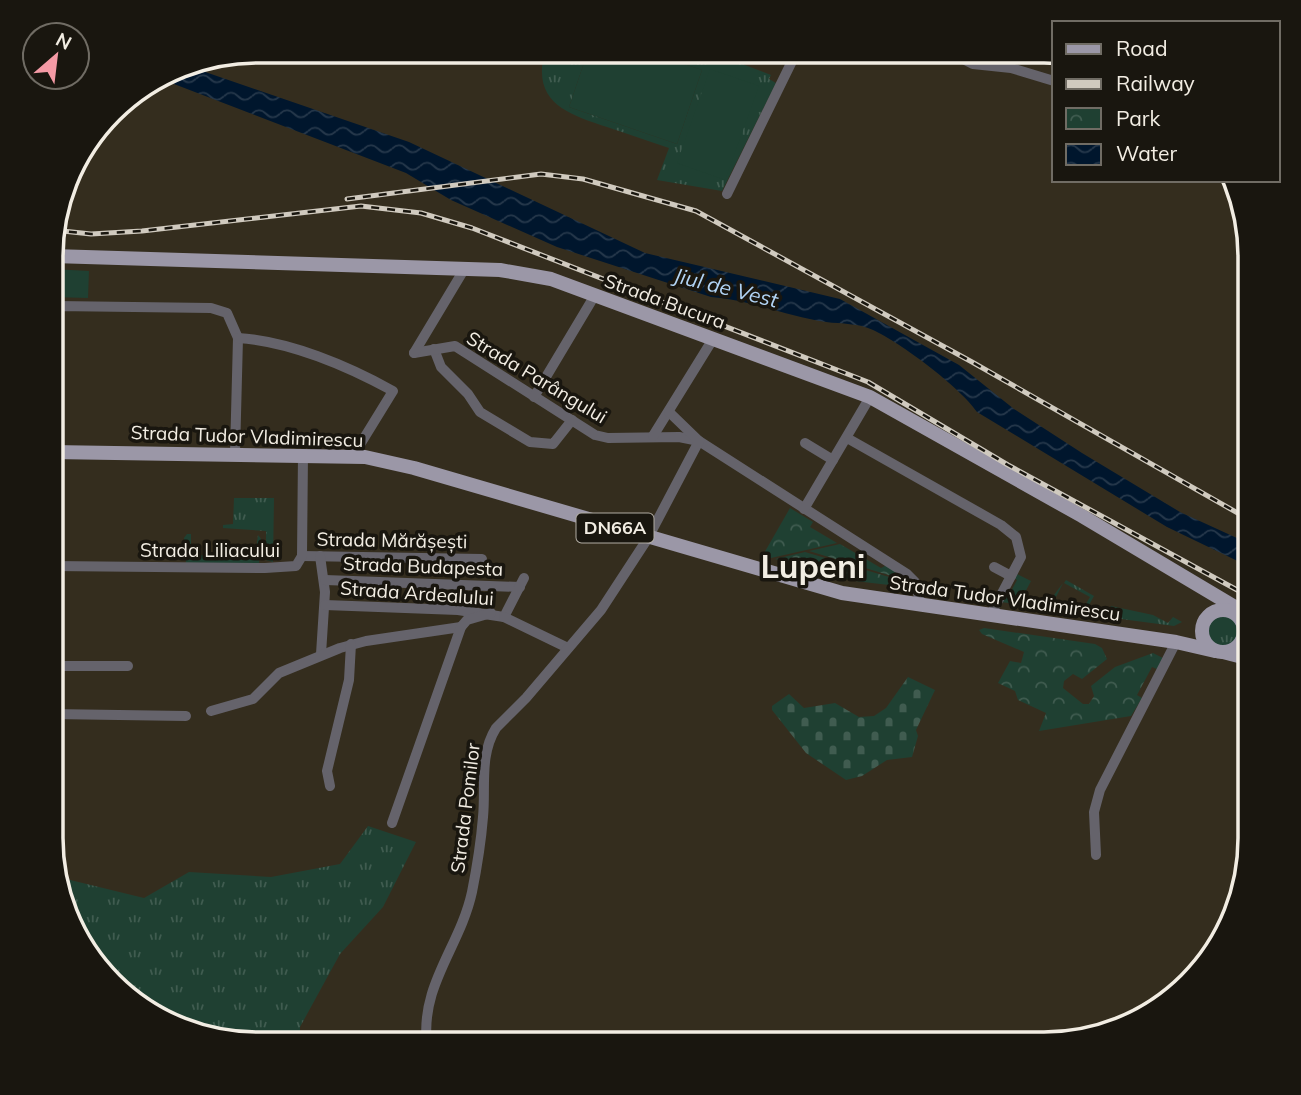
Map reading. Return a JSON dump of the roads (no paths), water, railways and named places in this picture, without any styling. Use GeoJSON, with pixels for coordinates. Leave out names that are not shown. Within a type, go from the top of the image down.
{"type":"FeatureCollection","features":[{"type":"Feature","properties":{"kind":"main road","name":"Strada Bucura"},"geometry":{"type":"LineString","coordinates":[[63,256],[465,268],[530,274],[595,295],[870,397],[1207,590]]}},
{"type":"Feature","properties":{"kind":"main road","name":"Strada Tudor Vladimirescu"},"geometry":{"type":"LineString","coordinates":[[63,452],[353,456],[414,468],[816,587],[921,606],[1176,642],[1218,651]]}},
{"type":"Feature","properties":{"kind":"main road"},"geometry":{"type":"LineString","coordinates":[[1207,590],[1238,618]]}},
{"type":"Feature","properties":{"kind":"main road"},"geometry":{"type":"LineString","coordinates":[[1207,590],[1238,609]]}},
{"type":"Feature","properties":{"kind":"main road"},"geometry":{"type":"LineString","coordinates":[[1207,590],[1213,606],[1205,622],[1205,642],[1218,651],[1238,644]]}},
{"type":"Feature","properties":{"kind":"main road"},"geometry":{"type":"LineString","coordinates":[[1176,642],[1205,622],[1229,612]]}},
{"type":"Feature","properties":{"kind":"main road","name":"DN66A"},"geometry":{"type":"LineString","coordinates":[[1218,651],[1238,656]]}},
{"type":"Feature","properties":{"kind":"street"},"geometry":{"type":"LineString","coordinates":[[727,194],[791,63]]}},
{"type":"Feature","properties":{"kind":"street"},"geometry":{"type":"LineString","coordinates":[[971,63],[1012,68],[1052,80]]}},
{"type":"Feature","properties":{"kind":"street","name":"Strada Parângului"},"geometry":{"type":"LineString","coordinates":[[465,268],[414,354],[455,346],[601,437],[653,436],[699,441]]}},
{"type":"Feature","properties":{"kind":"street"},"geometry":{"type":"LineString","coordinates":[[534,397],[595,295]]}},
{"type":"Feature","properties":{"kind":"street"},"geometry":{"type":"LineString","coordinates":[[63,306],[217,309],[230,317],[238,338],[235,453]]}},
{"type":"Feature","properties":{"kind":"street"},"geometry":{"type":"LineString","coordinates":[[238,338],[272,341],[332,361],[393,391],[353,456]]}},
{"type":"Feature","properties":{"kind":"street"},"geometry":{"type":"LineString","coordinates":[[653,436],[713,340]]}},
{"type":"Feature","properties":{"kind":"street"},"geometry":{"type":"LineString","coordinates":[[434,349],[441,367],[468,394],[475,407],[530,442],[553,444],[572,420]]}},
{"type":"Feature","properties":{"kind":"street"},"geometry":{"type":"LineString","coordinates":[[804,509],[870,397]]}},
{"type":"Feature","properties":{"kind":"street","name":"Strada Parângului"},"geometry":{"type":"LineString","coordinates":[[669,412],[699,441],[907,574],[915,582],[921,606]]}},
{"type":"Feature","properties":{"kind":"street"},"geometry":{"type":"LineString","coordinates":[[847,438],[1016,537],[1021,553],[990,616]]}},
{"type":"Feature","properties":{"kind":"street"},"geometry":{"type":"LineString","coordinates":[[648,538],[699,441]]}},
{"type":"Feature","properties":{"kind":"street"},"geometry":{"type":"LineString","coordinates":[[805,443],[834,460]]}},
{"type":"Feature","properties":{"kind":"street","name":"Strada Liliacului"},"geometry":{"type":"LineString","coordinates":[[63,566],[287,568],[301,558],[303,454]]}},
{"type":"Feature","properties":{"kind":"street","name":"Strada Pomilor"},"geometry":{"type":"LineString","coordinates":[[427,1032],[427,1004],[472,891],[480,851],[485,763],[490,739],[496,728],[526,698],[601,610],[648,538]]}},
{"type":"Feature","properties":{"kind":"street","name":"Strada Mărășești"},"geometry":{"type":"LineString","coordinates":[[301,558],[320,556],[482,559]]}},
{"type":"Feature","properties":{"kind":"street","name":"Strada Ardealului"},"geometry":{"type":"LineString","coordinates":[[320,556],[325,580],[321,654]]}},
{"type":"Feature","properties":{"kind":"street"},"geometry":{"type":"LineString","coordinates":[[994,567],[1011,576]]}},
{"type":"Feature","properties":{"kind":"street","name":"Strada Budapesta"},"geometry":{"type":"LineString","coordinates":[[325,580],[522,582]]}},
{"type":"Feature","properties":{"kind":"street","name":"Strada Ardealului"},"geometry":{"type":"LineString","coordinates":[[325,605],[491,613],[504,617],[522,582]]}},
{"type":"Feature","properties":{"kind":"street"},"geometry":{"type":"LineString","coordinates":[[393,823],[461,627],[467,620],[491,613]]}},
{"type":"Feature","properties":{"kind":"street"},"geometry":{"type":"LineString","coordinates":[[504,617],[568,648]]}},
{"type":"Feature","properties":{"kind":"street"},"geometry":{"type":"LineString","coordinates":[[211,711],[253,699],[271,679],[321,654],[351,644],[461,627]]}},
{"type":"Feature","properties":{"kind":"street"},"geometry":{"type":"LineString","coordinates":[[1096,855],[1094,812],[1100,790],[1176,642]]}},
{"type":"Feature","properties":{"kind":"street"},"geometry":{"type":"LineString","coordinates":[[330,786],[327,771],[349,680],[351,644]]}},
{"type":"Feature","properties":{"kind":"street"},"geometry":{"type":"LineString","coordinates":[[63,666],[128,666]]}},
{"type":"Feature","properties":{"kind":"street"},"geometry":{"type":"LineString","coordinates":[[63,714],[186,716]]}},
{"type":"Feature","properties":{"kind":"water","name":"Jiul de Vest"},"geometry":{"type":"Polygon","coordinates":[[[203,71],[409,142],[645,253],[840,299],[959,365],[1014,409],[1180,512],[1238,539],[1238,561],[1167,527],[977,412],[929,366],[873,330],[711,297],[557,247],[451,200],[406,173],[171,83],[203,71]]]}},
{"type":"Feature","properties":{"kind":"railway"},"geometry":{"type":"LineString","coordinates":[[347,199],[541,174],[583,179],[696,211],[972,362],[1238,513]]}},
{"type":"Feature","properties":{"kind":"railway"},"geometry":{"type":"LineString","coordinates":[[65,231],[91,234],[142,231],[361,206],[421,213],[472,228],[868,382],[1008,465],[1238,590]]}},
{"type":"Feature","properties":{"kind":"district","name":"Lupeni"},"geometry":{"type":"Point","coordinates":[813,566]}}]}
